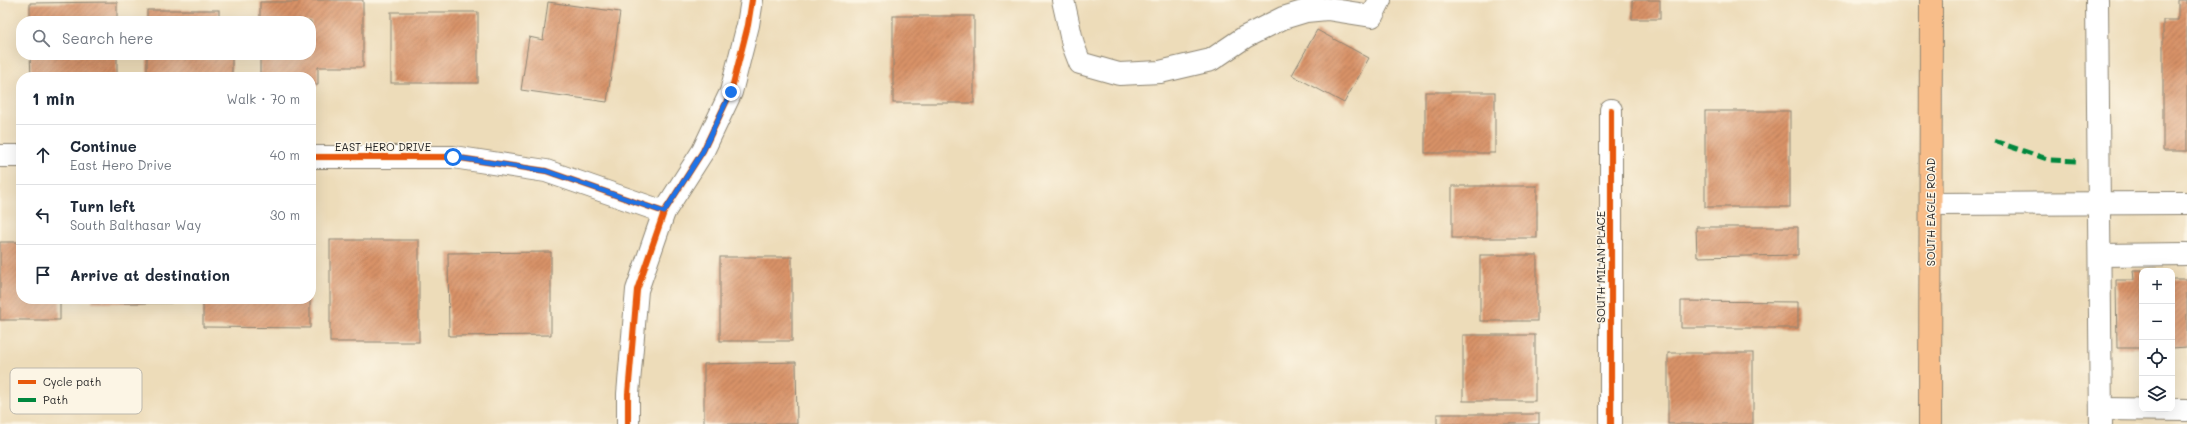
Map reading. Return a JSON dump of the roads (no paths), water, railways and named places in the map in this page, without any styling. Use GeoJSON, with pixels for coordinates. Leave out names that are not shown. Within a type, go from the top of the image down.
{"type":"FeatureCollection","features":[{"type":"Feature","properties":{"kind":"main road","name":"SOUTH EAGLE ROAD"},"geometry":{"type":"LineString","coordinates":[[1930,424],[1931,0]]}},
{"type":"Feature","properties":{"kind":"street"},"geometry":{"type":"LineString","coordinates":[[628,424],[628,394],[637,290],[664,212],[703,151],[731,92],[748,25],[752,0]]}},
{"type":"Feature","properties":{"kind":"street"},"geometry":{"type":"LineString","coordinates":[[1063,0],[1073,45],[1080,63],[1119,74],[1160,72],[1211,60],[1245,37],[1282,18],[1306,11],[1327,9],[1372,16],[1380,0]]}},
{"type":"Feature","properties":{"kind":"street"},"geometry":{"type":"LineString","coordinates":[[2097,0],[2102,417],[2187,410]]}},
{"type":"Feature","properties":{"kind":"street","name":"SOUTH MILAN PLACE"},"geometry":{"type":"LineString","coordinates":[[1611,110],[1611,424]]}},
{"type":"Feature","properties":{"kind":"street"},"geometry":{"type":"LineString","coordinates":[[0,156],[16,156]]}},
{"type":"Feature","properties":{"kind":"street","name":"EAST HERO DRIVE"},"geometry":{"type":"LineString","coordinates":[[316,157],[453,157],[546,171],[664,212]]}},
{"type":"Feature","properties":{"kind":"street"},"geometry":{"type":"LineString","coordinates":[[1931,204],[2187,203]]}},
{"type":"Feature","properties":{"kind":"street"},"geometry":{"type":"LineString","coordinates":[[2100,255],[2187,254]]}}]}
